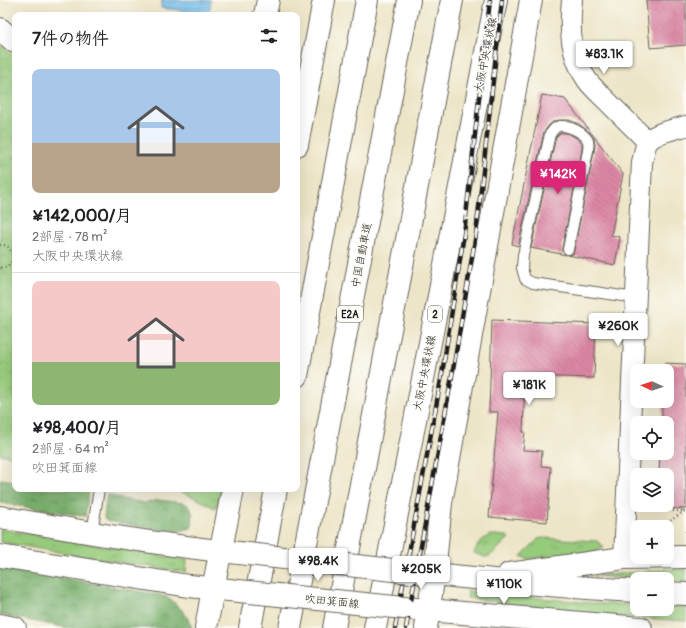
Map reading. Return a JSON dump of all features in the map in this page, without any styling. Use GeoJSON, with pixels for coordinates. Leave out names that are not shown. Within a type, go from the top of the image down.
{"type":"FeatureCollection","features":[{"type":"Feature","properties":{"kind":"main road"},"geometry":{"type":"LineString","coordinates":[[266,12],[268,0]]}},
{"type":"Feature","properties":{"kind":"main road"},"geometry":{"type":"LineString","coordinates":[[300,129],[324,0]]}},
{"type":"Feature","properties":{"kind":"main road"},"geometry":{"type":"LineString","coordinates":[[300,360],[367,0]]}},
{"type":"Feature","properties":{"kind":"main road","name":"中国自動車道"},"geometry":{"type":"LineString","coordinates":[[290,628],[409,0]]}},
{"type":"Feature","properties":{"kind":"main road"},"geometry":{"type":"LineString","coordinates":[[334,628],[452,0]]}},
{"type":"Feature","properties":{"kind":"main road","name":"大阪中央環状線"},"geometry":{"type":"LineString","coordinates":[[375,628],[496,0]]}},
{"type":"Feature","properties":{"kind":"main road"},"geometry":{"type":"LineString","coordinates":[[428,619],[441,503],[531,0]]}},
{"type":"Feature","properties":{"kind":"main road"},"geometry":{"type":"LineString","coordinates":[[0,29],[12,39]]}},
{"type":"Feature","properties":{"kind":"main road"},"geometry":{"type":"LineString","coordinates":[[206,628],[221,589],[230,552],[233,492]]}},
{"type":"Feature","properties":{"kind":"main road"},"geometry":{"type":"LineString","coordinates":[[250,628],[275,492]]}},
{"type":"Feature","properties":{"kind":"main road"},"geometry":{"type":"LineString","coordinates":[[0,517],[92,533],[230,552],[476,579],[630,591]]}},
{"type":"Feature","properties":{"kind":"main road","name":"吹田箕面線"},"geometry":{"type":"LineString","coordinates":[[0,556],[166,583],[404,608],[428,619],[479,615],[641,628]]}},
{"type":"Feature","properties":{"kind":"main road"},"geometry":{"type":"LineString","coordinates":[[476,579],[624,558],[686,557]]}},
{"type":"Feature","properties":{"kind":"main road"},"geometry":{"type":"LineString","coordinates":[[674,593],[686,594]]}},
{"type":"Feature","properties":{"kind":"main road"},"geometry":{"type":"LineString","coordinates":[[479,615],[519,628]]}},
{"type":"Feature","properties":{"kind":"main road"},"geometry":{"type":"LineString","coordinates":[[0,625],[15,628]]}},
{"type":"Feature","properties":{"kind":"street"},"geometry":{"type":"LineString","coordinates":[[572,0],[570,19],[571,38],[579,66],[587,81],[648,142]]}},
{"type":"Feature","properties":{"kind":"street"},"geometry":{"type":"LineString","coordinates":[[624,558],[642,162],[648,142],[653,137],[686,126]]}},
{"type":"Feature","properties":{"kind":"lane"},"geometry":{"type":"LineString","coordinates":[[568,249],[588,151],[588,141],[576,130],[560,126],[555,128],[550,134],[523,255],[522,268],[525,279],[533,283],[636,298]]}},
{"type":"Feature","properties":{"kind":"lane"},"geometry":{"type":"LineString","coordinates":[[92,533],[99,492]]}},
{"type":"Feature","properties":{"kind":"path"},"geometry":{"type":"LineString","coordinates":[[0,245],[10,248],[12,253]]}},
{"type":"Feature","properties":{"kind":"path"},"geometry":{"type":"LineString","coordinates":[[0,268],[6,267],[12,262]]}},
{"type":"Feature","properties":{"kind":"path"},"geometry":{"type":"LineString","coordinates":[[674,510],[685,510]]}},
{"type":"Feature","properties":{"kind":"path"},"geometry":{"type":"LineString","coordinates":[[671,520],[685,510]]}},
{"type":"Feature","properties":{"kind":"green space"},"geometry":{"type":"Polygon","coordinates":[[[0,43],[12,53],[12,456],[0,454],[0,43]]]}},
{"type":"Feature","properties":{"kind":"green space"},"geometry":{"type":"Polygon","coordinates":[[[0,479],[12,481],[12,492],[89,492],[85,516],[0,503],[0,479]]]}},
{"type":"Feature","properties":{"kind":"green space"},"geometry":{"type":"Polygon","coordinates":[[[182,492],[220,492],[215,508],[182,492]]]}},
{"type":"Feature","properties":{"kind":"green space"},"geometry":{"type":"Polygon","coordinates":[[[107,494],[122,499],[145,503],[158,500],[184,503],[191,509],[193,516],[192,526],[191,528],[180,531],[167,531],[107,521],[104,517],[107,494]]]}},
{"type":"Feature","properties":{"kind":"green space"},"geometry":{"type":"Polygon","coordinates":[[[0,529],[187,560],[186,572],[0,542],[0,529]]]}},
{"type":"Feature","properties":{"kind":"green space"},"geometry":{"type":"Polygon","coordinates":[[[491,535],[507,536],[509,538],[490,556],[485,557],[474,553],[481,542],[491,535]]]}},
{"type":"Feature","properties":{"kind":"green space"},"geometry":{"type":"Polygon","coordinates":[[[538,539],[597,541],[604,547],[593,553],[527,559],[521,556],[538,539]]]}},
{"type":"Feature","properties":{"kind":"green space"},"geometry":{"type":"Polygon","coordinates":[[[0,567],[161,595],[180,608],[187,617],[192,628],[69,628],[0,615],[0,567]]]}},
{"type":"Feature","properties":{"kind":"green space"},"geometry":{"type":"Polygon","coordinates":[[[686,569],[686,582],[674,581],[674,572],[637,572],[686,569]]]}},
{"type":"Feature","properties":{"kind":"green space"},"geometry":{"type":"Polygon","coordinates":[[[630,573],[630,578],[594,576],[630,573]]]}},
{"type":"Feature","properties":{"kind":"green space"},"geometry":{"type":"Polygon","coordinates":[[[468,591],[592,603],[630,605],[630,616],[674,616],[674,606],[686,607],[686,621],[595,615],[467,598],[468,591]]]}},
{"type":"Feature","properties":{"kind":"water"},"geometry":{"type":"Polygon","coordinates":[[[162,0],[211,0],[209,12],[193,12],[161,8],[162,0]]]}},
{"type":"Feature","properties":{"kind":"building"},"geometry":{"type":"Polygon","coordinates":[[[646,0],[686,0],[686,45],[650,48],[646,0]]]}},
{"type":"Feature","properties":{"kind":"building"},"geometry":{"type":"Polygon","coordinates":[[[542,95],[565,99],[623,174],[611,235],[620,237],[615,265],[568,255],[573,254],[574,250],[595,145],[594,138],[588,131],[579,124],[569,120],[554,121],[544,132],[518,246],[512,244],[542,95]]]}},
{"type":"Feature","properties":{"kind":"building"},"geometry":{"type":"Polygon","coordinates":[[[560,133],[566,133],[573,136],[582,144],[562,248],[562,251],[566,255],[531,248],[556,137],[560,133]]]}},
{"type":"Feature","properties":{"kind":"building"},"geometry":{"type":"Polygon","coordinates":[[[492,320],[596,324],[594,378],[525,376],[523,432],[525,432],[523,450],[542,451],[541,466],[551,467],[547,522],[489,517],[498,412],[489,412],[492,320]]]}},
{"type":"Feature","properties":{"kind":"building"},"geometry":{"type":"Polygon","coordinates":[[[664,363],[686,364],[686,509],[674,509],[674,468],[659,468],[660,460],[674,460],[674,416],[662,416],[662,408],[674,408],[674,364],[664,363]]]}},
{"type":"Feature","properties":{"kind":"railway"},"geometry":{"type":"LineString","coordinates":[[395,628],[442,374],[464,234],[490,0]]}},
{"type":"Feature","properties":{"kind":"railway"},"geometry":{"type":"LineString","coordinates":[[406,628],[452,376],[476,234],[502,0]]}}]}
